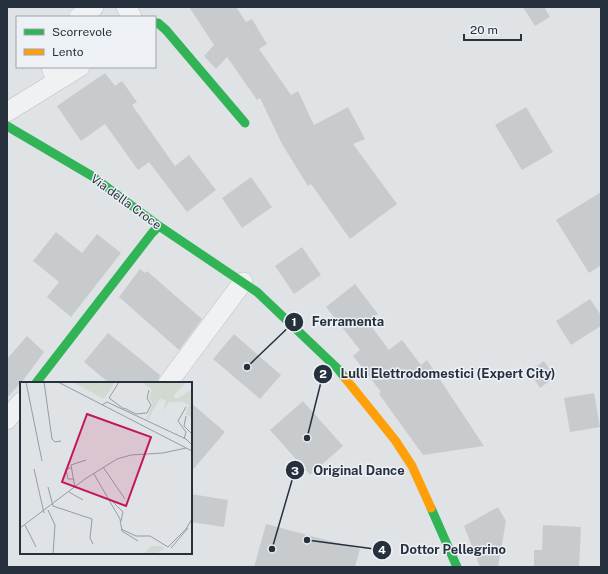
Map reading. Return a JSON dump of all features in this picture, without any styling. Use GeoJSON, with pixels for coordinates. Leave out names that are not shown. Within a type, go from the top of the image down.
{"type":"FeatureCollection","features":[{"type":"Feature","properties":{"kind":"street"},"geometry":{"type":"LineString","coordinates":[[80,16],[94,7]]}},
{"type":"Feature","properties":{"kind":"street"},"geometry":{"type":"LineString","coordinates":[[126,7],[131,16]]}},
{"type":"Feature","properties":{"kind":"street"},"geometry":{"type":"LineString","coordinates":[[156,23],[166,30],[244,123]]}},
{"type":"Feature","properties":{"kind":"street"},"geometry":{"type":"LineString","coordinates":[[7,112],[53,75],[77,68]]}},
{"type":"Feature","properties":{"kind":"street","name":"Via della Croce"},"geometry":{"type":"LineString","coordinates":[[7,126],[92,176],[159,226],[257,292],[338,369],[395,440],[412,466],[457,567]]}},
{"type":"Feature","properties":{"kind":"street"},"geometry":{"type":"LineString","coordinates":[[37,382],[159,226]]}},
{"type":"Feature","properties":{"kind":"street"},"geometry":{"type":"LineString","coordinates":[[169,382],[243,282]]}},
{"type":"Feature","properties":{"kind":"street"},"geometry":{"type":"LineString","coordinates":[[7,420],[20,403]]}},
{"type":"Feature","properties":{"kind":"building"},"geometry":{"type":"Polygon","coordinates":[[[189,7],[236,7],[246,22],[252,19],[267,44],[259,49],[291,95],[298,91],[314,125],[348,107],[365,139],[353,144],[397,204],[350,239],[311,184],[308,186],[282,144],[260,98],[257,100],[227,57],[216,69],[204,56],[214,45],[189,7]]]}},
{"type":"Feature","properties":{"kind":"building"},"geometry":{"type":"Polygon","coordinates":[[[523,7],[544,7],[550,17],[535,26],[523,7]]]}},
{"type":"Feature","properties":{"kind":"building"},"geometry":{"type":"Polygon","coordinates":[[[105,73],[115,86],[122,81],[137,102],[132,105],[175,166],[189,155],[216,190],[187,212],[149,162],[138,170],[105,124],[81,141],[57,106],[105,73]]]}},
{"type":"Feature","properties":{"kind":"building"},"geometry":{"type":"Polygon","coordinates":[[[526,107],[553,152],[522,170],[495,125],[526,107]]]}},
{"type":"Feature","properties":{"kind":"building"},"geometry":{"type":"Polygon","coordinates":[[[251,177],[272,207],[242,228],[222,198],[251,177]]]}},
{"type":"Feature","properties":{"kind":"building"},"geometry":{"type":"Polygon","coordinates":[[[601,192],[601,265],[589,273],[556,220],[601,192]]]}},
{"type":"Feature","properties":{"kind":"building"},"geometry":{"type":"Polygon","coordinates":[[[56,232],[82,253],[97,234],[121,253],[71,317],[47,297],[59,282],[33,261],[56,232]]]}},
{"type":"Feature","properties":{"kind":"building"},"geometry":{"type":"Polygon","coordinates":[[[302,247],[321,275],[294,294],[275,266],[302,247]]]}},
{"type":"Feature","properties":{"kind":"building"},"geometry":{"type":"Polygon","coordinates":[[[140,269],[145,273],[147,271],[202,319],[179,350],[119,297],[140,269]]]}},
{"type":"Feature","properties":{"kind":"building"},"geometry":{"type":"Polygon","coordinates":[[[355,284],[378,314],[368,322],[389,350],[402,340],[421,365],[427,360],[484,446],[423,455],[379,394],[381,392],[353,356],[360,350],[326,307],[355,284]]]}},
{"type":"Feature","properties":{"kind":"building"},"geometry":{"type":"Polygon","coordinates":[[[590,299],[601,315],[601,326],[571,345],[556,321],[590,299]]]}},
{"type":"Feature","properties":{"kind":"building"},"geometry":{"type":"Polygon","coordinates":[[[108,333],[160,375],[157,382],[108,382],[84,362],[108,333]]]}},
{"type":"Feature","properties":{"kind":"building"},"geometry":{"type":"Polygon","coordinates":[[[234,334],[281,375],[260,399],[213,359],[234,334]]]}},
{"type":"Feature","properties":{"kind":"building"},"geometry":{"type":"Polygon","coordinates":[[[27,336],[44,352],[25,378],[7,398],[7,359],[27,336]]]}},
{"type":"Feature","properties":{"kind":"building"},"geometry":{"type":"Polygon","coordinates":[[[544,361],[555,377],[540,388],[529,371],[544,361]]]}},
{"type":"Feature","properties":{"kind":"building"},"geometry":{"type":"Polygon","coordinates":[[[594,393],[600,427],[570,432],[564,398],[594,393]]]}},
{"type":"Feature","properties":{"kind":"building"},"geometry":{"type":"Polygon","coordinates":[[[303,401],[343,446],[310,475],[270,430],[303,401]]]}},
{"type":"Feature","properties":{"kind":"building"},"geometry":{"type":"Polygon","coordinates":[[[192,404],[225,432],[192,471],[192,404]]]}},
{"type":"Feature","properties":{"kind":"building"},"geometry":{"type":"Polygon","coordinates":[[[192,494],[228,500],[224,527],[192,522],[192,494]]]}},
{"type":"Feature","properties":{"kind":"building"},"geometry":{"type":"Polygon","coordinates":[[[498,507],[506,521],[498,567],[480,567],[464,526],[498,507]]]}},
{"type":"Feature","properties":{"kind":"building"},"geometry":{"type":"Polygon","coordinates":[[[266,524],[360,549],[355,567],[254,567],[266,524]]]}},
{"type":"Feature","properties":{"kind":"building"},"geometry":{"type":"Polygon","coordinates":[[[543,525],[581,527],[579,567],[534,567],[534,550],[542,550],[543,525]]]}},
{"type":"Feature","properties":{"kind":"traffic: fast"},"geometry":{"type":"LineString","coordinates":[[156,23],[166,30],[245,123]]}},
{"type":"Feature","properties":{"kind":"traffic: fast"},"geometry":{"type":"LineString","coordinates":[[7,126],[92,176],[159,226],[257,292],[338,369],[345,378]]}},
{"type":"Feature","properties":{"kind":"traffic: fast"},"geometry":{"type":"LineString","coordinates":[[37,382],[159,226]]}},
{"type":"Feature","properties":{"kind":"traffic: fast"},"geometry":{"type":"LineString","coordinates":[[431,508],[457,567]]}},
{"type":"Feature","properties":{"kind":"traffic: slow"},"geometry":{"type":"LineString","coordinates":[[345,378],[395,440],[412,466],[431,508]]}},
{"type":"Feature","properties":{"kind":"place","name":"Ferramenta"},"geometry":{"type":"Point","coordinates":[247,367]}},
{"type":"Feature","properties":{"kind":"place","name":"Lulli Elettrodomestici (Expert City)"},"geometry":{"type":"Point","coordinates":[307,438]}},
{"type":"Feature","properties":{"kind":"place","name":"Dottor Pellegrino"},"geometry":{"type":"Point","coordinates":[307,540]}},
{"type":"Feature","properties":{"kind":"place","name":"Original Dance"},"geometry":{"type":"Point","coordinates":[272,549]}}]}
